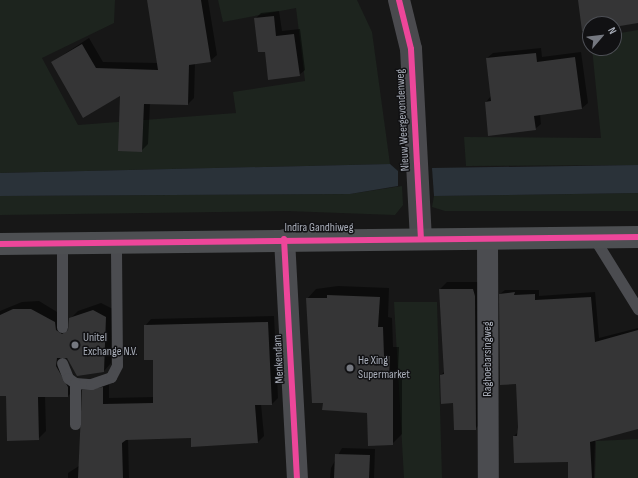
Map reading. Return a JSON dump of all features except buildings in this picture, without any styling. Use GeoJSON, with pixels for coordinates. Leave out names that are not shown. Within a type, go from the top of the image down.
{"type":"FeatureCollection","features":[{"type":"Feature","properties":{"kind":"main road","name":"Indira Gandhiweg"},"geometry":{"type":"LineString","coordinates":[[0,244],[284,239],[638,237]]}},
{"type":"Feature","properties":{"kind":"street","name":"Nieuw Weergevondenweg"},"geometry":{"type":"LineString","coordinates":[[399,0],[411,49],[421,239]]}},
{"type":"Feature","properties":{"kind":"street","name":"Menkendam"},"geometry":{"type":"LineString","coordinates":[[284,239],[297,478]]}},
{"type":"Feature","properties":{"kind":"street","name":"Raghoebarsingweg"},"geometry":{"type":"LineString","coordinates":[[488,239],[488,478]]}},
{"type":"Feature","properties":{"kind":"lane"},"geometry":{"type":"LineString","coordinates":[[594,238],[638,309]]}},
{"type":"Feature","properties":{"kind":"lane"},"geometry":{"type":"LineString","coordinates":[[62,363],[68,378],[75,383],[100,384],[112,377],[117,365],[116,242]]}},
{"type":"Feature","properties":{"kind":"lane"},"geometry":{"type":"LineString","coordinates":[[62,243],[62,327]]}},
{"type":"Feature","properties":{"kind":"lane"},"geometry":{"type":"LineString","coordinates":[[75,383],[75,424]]}},
{"type":"Feature","properties":{"kind":"shaded area"},"geometry":{"type":"Polygon","coordinates":[[[0,0],[115,0],[114,23],[42,58],[78,125],[236,113],[233,92],[305,81],[296,8],[223,22],[218,0],[357,0],[372,32],[390,164],[0,173],[0,0]]]}},
{"type":"Feature","properties":{"kind":"shaded area"},"geometry":{"type":"Polygon","coordinates":[[[638,30],[638,165],[466,166],[464,137],[601,138],[593,56],[622,56],[622,33],[638,30]]]}},
{"type":"Feature","properties":{"kind":"shaded area"},"geometry":{"type":"Polygon","coordinates":[[[390,164],[398,171],[398,186],[350,194],[0,196],[0,173],[390,164]]]}},
{"type":"Feature","properties":{"kind":"shaded area"},"geometry":{"type":"Polygon","coordinates":[[[638,165],[638,193],[434,196],[432,168],[638,165]]]}},
{"type":"Feature","properties":{"kind":"shaded area"},"geometry":{"type":"Polygon","coordinates":[[[402,186],[403,205],[395,215],[287,211],[0,215],[0,196],[350,194],[402,186]]]}},
{"type":"Feature","properties":{"kind":"shaded area"},"geometry":{"type":"Polygon","coordinates":[[[638,193],[638,211],[445,211],[432,207],[434,196],[638,193]]]}},
{"type":"Feature","properties":{"kind":"shaded area"},"geometry":{"type":"Polygon","coordinates":[[[394,302],[437,302],[442,478],[404,478],[394,302]]]}},
{"type":"Feature","properties":{"kind":"shaded area"},"geometry":{"type":"Polygon","coordinates":[[[638,439],[638,478],[595,478],[596,441],[638,439]]]}},
{"type":"Feature","properties":{"kind":"cycle path"},"geometry":{"type":"LineString","coordinates":[[399,0],[411,49],[421,239]]}},
{"type":"Feature","properties":{"kind":"cycle path"},"geometry":{"type":"LineString","coordinates":[[0,244],[638,237]]}},
{"type":"Feature","properties":{"kind":"cycle path"},"geometry":{"type":"LineString","coordinates":[[284,239],[297,478]]}},
{"type":"Feature","properties":{"kind":"place","name":"Unitel Exchange N.V."},"geometry":{"type":"Point","coordinates":[75,345]}},
{"type":"Feature","properties":{"kind":"place","name":"He Xing Supermarket"},"geometry":{"type":"Point","coordinates":[350,368]}}]}
